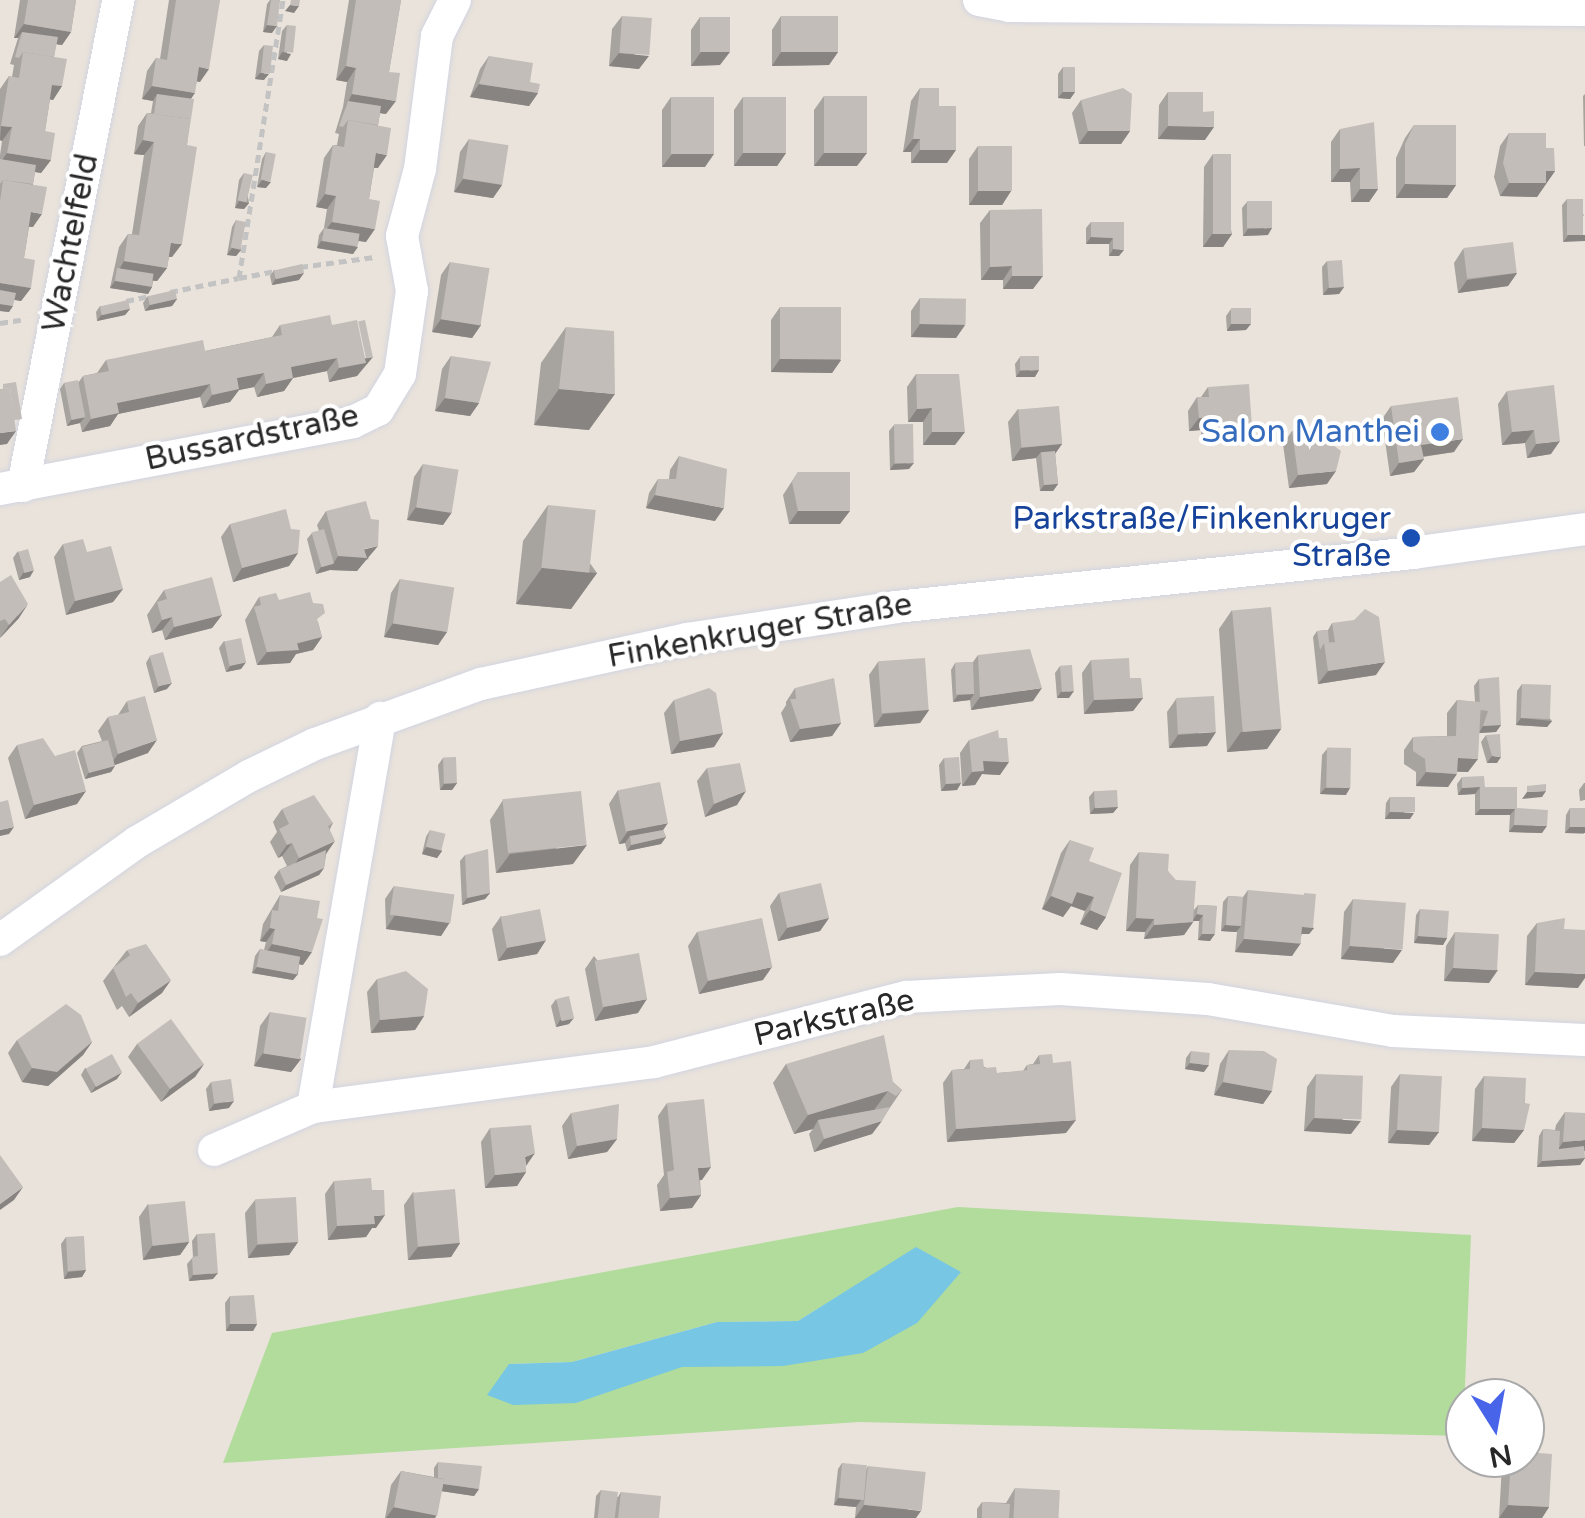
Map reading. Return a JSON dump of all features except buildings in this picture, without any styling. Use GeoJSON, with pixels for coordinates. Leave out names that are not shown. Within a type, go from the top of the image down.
{"type":"FeatureCollection","features":[{"type":"Feature","properties":{"kind":"street","name":"Wachtelfeld"},"geometry":{"type":"LineString","coordinates":[[12,488],[58,314],[118,0]]}},
{"type":"Feature","properties":{"kind":"street","name":"Bussardstraße"},"geometry":{"type":"LineString","coordinates":[[12,488],[353,422],[378,410],[400,374],[412,292],[402,236],[420,169],[437,36],[455,0]]}},
{"type":"Feature","properties":{"kind":"street"},"geometry":{"type":"LineString","coordinates":[[980,0],[1009,6],[1585,10]]}},
{"type":"Feature","properties":{"kind":"street","name":"Finkenkruger Straße"},"geometry":{"type":"LineString","coordinates":[[0,940],[172,819],[249,776],[380,718],[481,684],[688,639],[896,606],[1413,553],[1585,529]]}},
{"type":"Feature","properties":{"kind":"street"},"geometry":{"type":"LineString","coordinates":[[313,1107],[380,718]]}},
{"type":"Feature","properties":{"kind":"street","name":"Parkstraße"},"geometry":{"type":"LineString","coordinates":[[214,1150],[313,1107],[654,1062],[906,996],[1060,990],[1208,999],[1393,1031],[1585,1040]]}},
{"type":"Feature","properties":{"kind":"path"},"geometry":{"type":"LineString","coordinates":[[238,278],[283,0]]}},
{"type":"Feature","properties":{"kind":"path"},"geometry":{"type":"LineString","coordinates":[[112,304],[352,257],[405,256]]}},
{"type":"Feature","properties":{"kind":"path"},"geometry":{"type":"LineString","coordinates":[[0,323],[58,314]]}},
{"type":"Feature","properties":{"kind":"green space"},"geometry":{"type":"Polygon","coordinates":[[[958,1207],[1471,1235],[1465,1378],[1445,1378],[1445,1436],[860,1422],[223,1463],[272,1333],[958,1207]],[[916,1248],[798,1321],[717,1322],[572,1362],[509,1364],[783,1366],[916,1248]]]}},
{"type":"Feature","properties":{"kind":"water"},"geometry":{"type":"Polygon","coordinates":[[[916,1247],[961,1272],[917,1323],[863,1353],[783,1366],[682,1367],[576,1403],[513,1405],[487,1395],[509,1364],[572,1362],[717,1322],[798,1321],[916,1247]]]}},
{"type":"Feature","properties":{"kind":"place","name":"Salon Manthei"},"geometry":{"type":"Point","coordinates":[1440,432]}},
{"type":"Feature","properties":{"kind":"place","name":"Parkstraße/Finkenkruger Straße"},"geometry":{"type":"Point","coordinates":[1411,538]}}]}
